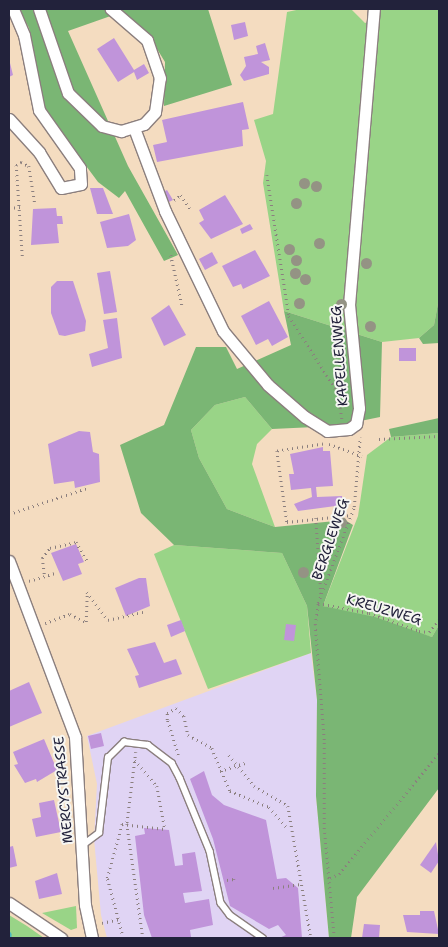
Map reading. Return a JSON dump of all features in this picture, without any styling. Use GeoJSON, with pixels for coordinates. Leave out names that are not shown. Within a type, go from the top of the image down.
{"type":"FeatureCollection","features":[{"type":"Feature","properties":{"kind":"street"},"geometry":{"type":"LineString","coordinates":[[9,119],[39,152],[61,188],[81,184],[80,168],[39,110],[24,35],[13,9]]}},
{"type":"Feature","properties":{"kind":"street"},"geometry":{"type":"LineString","coordinates":[[39,9],[59,73],[77,105],[112,130],[134,128],[155,112],[160,98],[158,70],[146,40],[111,9]]}},
{"type":"Feature","properties":{"kind":"street","name":"KAPELLENWEG"},"geometry":{"type":"LineString","coordinates":[[134,128],[144,163],[223,331],[268,385],[322,430],[339,432],[356,424],[359,408],[349,306],[374,9]]}},
{"type":"Feature","properties":{"kind":"street","name":"MERCYSTRASSE"},"geometry":{"type":"LineString","coordinates":[[9,561],[75,737],[84,845],[85,905],[92,938]]}},
{"type":"Feature","properties":{"kind":"street"},"geometry":{"type":"LineString","coordinates":[[9,904],[61,938]]}},
{"type":"Feature","properties":{"kind":"lane"},"geometry":{"type":"LineString","coordinates":[[84,845],[99,833],[108,758],[124,742],[138,741],[172,762],[213,850],[221,903],[230,915],[263,938]]}},
{"type":"Feature","properties":{"kind":"path"},"geometry":{"type":"LineString","coordinates":[[22,256],[16,165],[21,162],[29,166],[35,204]]}},
{"type":"Feature","properties":{"kind":"path"},"geometry":{"type":"LineString","coordinates":[[267,175],[289,316],[338,393],[341,420],[356,424]]}},
{"type":"Feature","properties":{"kind":"path"},"geometry":{"type":"LineString","coordinates":[[174,197],[182,195],[190,209]]}},
{"type":"Feature","properties":{"kind":"path"},"geometry":{"type":"LineString","coordinates":[[9,208],[20,207]]}},
{"type":"Feature","properties":{"kind":"path"},"geometry":{"type":"LineString","coordinates":[[179,240],[170,247],[182,305]]}},
{"type":"Feature","properties":{"kind":"path","name":"BERGLEWEG"},"geometry":{"type":"LineString","coordinates":[[334,938],[324,829],[318,603],[352,515],[362,456],[356,424]]}},
{"type":"Feature","properties":{"kind":"path"},"geometry":{"type":"LineString","coordinates":[[379,440],[439,436]]}},
{"type":"Feature","properties":{"kind":"path"},"geometry":{"type":"LineString","coordinates":[[352,515],[287,522],[277,450],[328,444],[362,456]]}},
{"type":"Feature","properties":{"kind":"path"},"geometry":{"type":"LineString","coordinates":[[9,514],[87,488]]}},
{"type":"Feature","properties":{"kind":"path"},"geometry":{"type":"LineString","coordinates":[[316,518],[321,595]]}},
{"type":"Feature","properties":{"kind":"path"},"geometry":{"type":"LineString","coordinates":[[44,574],[42,558],[50,548],[76,542],[88,562]]}},
{"type":"Feature","properties":{"kind":"path"},"geometry":{"type":"LineString","coordinates":[[33,580],[44,574],[54,573]]}},
{"type":"Feature","properties":{"kind":"path"},"geometry":{"type":"LineString","coordinates":[[48,621],[70,614],[86,622],[87,592],[108,620],[143,612]]}},
{"type":"Feature","properties":{"kind":"path","name":"KREUZWEG"},"geometry":{"type":"LineString","coordinates":[[318,603],[370,613],[419,631],[429,632],[439,620]]}},
{"type":"Feature","properties":{"kind":"path"},"geometry":{"type":"LineString","coordinates":[[177,751],[167,720],[167,713],[176,708],[184,716],[188,735],[212,748],[220,771],[230,791],[269,807],[287,828]]}},
{"type":"Feature","properties":{"kind":"path"},"geometry":{"type":"LineString","coordinates":[[138,741],[127,824],[142,938]]}},
{"type":"Feature","properties":{"kind":"path"},"geometry":{"type":"LineString","coordinates":[[330,878],[339,874],[439,753]]}},
{"type":"Feature","properties":{"kind":"path"},"geometry":{"type":"LineString","coordinates":[[229,756],[254,786],[288,806],[311,938]]}},
{"type":"Feature","properties":{"kind":"path"},"geometry":{"type":"LineString","coordinates":[[123,938],[120,919],[107,878],[122,824],[165,830],[158,786],[134,760]]}},
{"type":"Feature","properties":{"kind":"path"},"geometry":{"type":"LineString","coordinates":[[220,771],[245,763]]}},
{"type":"Feature","properties":{"kind":"path"},"geometry":{"type":"LineString","coordinates":[[228,879],[234,883]]}},
{"type":"Feature","properties":{"kind":"path"},"geometry":{"type":"LineString","coordinates":[[273,888],[301,884]]}},
{"type":"Feature","properties":{"kind":"path"},"geometry":{"type":"LineString","coordinates":[[102,923],[120,919]]}},
{"type":"Feature","properties":{"kind":"shaded area"},"geometry":{"type":"Polygon","coordinates":[[[311,653],[317,700],[316,796],[329,938],[107,938],[101,915],[94,839],[97,784],[87,736],[311,653]]]}},
{"type":"Feature","properties":{"kind":"green space"},"geometry":{"type":"Polygon","coordinates":[[[19,9],[208,9],[232,85],[164,106],[165,62],[148,34],[122,12],[68,31],[128,166],[178,255],[164,261],[125,191],[119,198],[98,182],[43,108],[29,28],[19,9]]]}},
{"type":"Feature","properties":{"kind":"green space"},"geometry":{"type":"Polygon","coordinates":[[[301,9],[351,9],[365,23],[376,20],[377,9],[439,9],[439,298],[434,325],[419,338],[382,342],[284,311],[263,183],[266,161],[254,120],[273,114],[287,12],[301,9]]]}},
{"type":"Feature","properties":{"kind":"green space"},"geometry":{"type":"Polygon","coordinates":[[[439,298],[439,343],[423,344],[419,338],[434,325],[439,298]]]}},
{"type":"Feature","properties":{"kind":"green space"},"geometry":{"type":"Polygon","coordinates":[[[284,311],[382,342],[380,417],[336,426],[272,429],[245,397],[215,405],[191,430],[199,458],[227,509],[275,527],[345,520],[353,525],[323,606],[375,617],[432,637],[439,625],[439,788],[357,897],[351,938],[329,938],[316,796],[317,700],[307,606],[282,553],[174,545],[141,513],[120,445],[164,425],[196,347],[226,347],[237,369],[291,345],[284,311]]]}},
{"type":"Feature","properties":{"kind":"green space"},"geometry":{"type":"Polygon","coordinates":[[[245,397],[272,429],[257,444],[252,464],[275,527],[227,509],[199,458],[191,430],[215,405],[245,397]]]}},
{"type":"Feature","properties":{"kind":"green space"},"geometry":{"type":"Polygon","coordinates":[[[439,418],[439,433],[391,437],[389,429],[439,418]]]}},
{"type":"Feature","properties":{"kind":"green space"},"geometry":{"type":"Polygon","coordinates":[[[439,433],[439,625],[432,637],[323,606],[358,516],[367,455],[391,437],[439,433]]]}},
{"type":"Feature","properties":{"kind":"green space"},"geometry":{"type":"Polygon","coordinates":[[[174,545],[282,553],[307,606],[311,653],[208,689],[154,554],[174,545]]]}},
{"type":"Feature","properties":{"kind":"green space"},"geometry":{"type":"Polygon","coordinates":[[[76,906],[77,928],[71,930],[42,913],[76,906]]]}},
{"type":"Feature","properties":{"kind":"green space"},"geometry":{"type":"Polygon","coordinates":[[[9,915],[27,926],[44,938],[9,938],[9,915]]]}},
{"type":"Feature","properties":{"kind":"building"},"geometry":{"type":"Polygon","coordinates":[[[245,22],[248,36],[234,40],[231,25],[245,22]]]}},
{"type":"Feature","properties":{"kind":"building"},"geometry":{"type":"Polygon","coordinates":[[[114,38],[134,70],[144,64],[149,73],[137,80],[134,72],[118,82],[97,49],[114,38]]]}},
{"type":"Feature","properties":{"kind":"building"},"geometry":{"type":"Polygon","coordinates":[[[265,43],[270,60],[261,62],[269,67],[269,74],[244,81],[240,75],[246,66],[244,57],[258,54],[256,46],[265,43]]]}},
{"type":"Feature","properties":{"kind":"building"},"geometry":{"type":"Polygon","coordinates":[[[9,59],[13,75],[9,77],[9,59]]]}},
{"type":"Feature","properties":{"kind":"building"},"geometry":{"type":"Polygon","coordinates":[[[243,102],[249,129],[242,130],[243,146],[157,162],[153,145],[167,142],[162,120],[243,102]]]}},
{"type":"Feature","properties":{"kind":"building"},"geometry":{"type":"Polygon","coordinates":[[[90,188],[103,188],[113,214],[97,214],[90,188]]]}},
{"type":"Feature","properties":{"kind":"building"},"geometry":{"type":"Polygon","coordinates":[[[167,190],[173,200],[169,202],[163,192],[167,190]]]}},
{"type":"Feature","properties":{"kind":"building"},"geometry":{"type":"Polygon","coordinates":[[[225,195],[243,224],[211,239],[199,223],[204,220],[199,210],[225,195]]]}},
{"type":"Feature","properties":{"kind":"building"},"geometry":{"type":"Polygon","coordinates":[[[56,208],[57,216],[62,216],[63,224],[57,224],[59,243],[31,245],[33,209],[56,208]]]}},
{"type":"Feature","properties":{"kind":"building"},"geometry":{"type":"Polygon","coordinates":[[[129,214],[136,240],[128,246],[107,248],[100,222],[129,214]]]}},
{"type":"Feature","properties":{"kind":"building"},"geometry":{"type":"Polygon","coordinates":[[[250,224],[253,229],[242,234],[240,229],[250,224]]]}},
{"type":"Feature","properties":{"kind":"building"},"geometry":{"type":"Polygon","coordinates":[[[255,250],[270,276],[243,289],[241,284],[233,287],[222,266],[255,250]]]}},
{"type":"Feature","properties":{"kind":"building"},"geometry":{"type":"Polygon","coordinates":[[[212,252],[218,263],[205,270],[199,259],[212,252]]]}},
{"type":"Feature","properties":{"kind":"building"},"geometry":{"type":"Polygon","coordinates":[[[110,271],[117,312],[104,314],[97,273],[110,271]]]}},
{"type":"Feature","properties":{"kind":"building"},"geometry":{"type":"Polygon","coordinates":[[[57,281],[73,281],[86,321],[85,331],[65,336],[59,335],[51,313],[51,287],[57,281]]]}},
{"type":"Feature","properties":{"kind":"building"},"geometry":{"type":"Polygon","coordinates":[[[269,301],[288,337],[272,346],[268,339],[256,345],[241,316],[269,301]]]}},
{"type":"Feature","properties":{"kind":"building"},"geometry":{"type":"Polygon","coordinates":[[[169,305],[186,335],[164,346],[151,318],[169,305]]]}},
{"type":"Feature","properties":{"kind":"building"},"geometry":{"type":"Polygon","coordinates":[[[117,318],[122,358],[92,367],[89,354],[108,348],[103,320],[117,318]]]}},
{"type":"Feature","properties":{"kind":"building"},"geometry":{"type":"Polygon","coordinates":[[[399,348],[416,348],[416,361],[399,361],[399,348]]]}},
{"type":"Feature","properties":{"kind":"building"},"geometry":{"type":"Polygon","coordinates":[[[79,431],[90,432],[93,452],[99,454],[100,482],[75,488],[74,481],[54,484],[48,444],[79,431]]]}},
{"type":"Feature","properties":{"kind":"building"},"geometry":{"type":"Polygon","coordinates":[[[323,447],[323,451],[330,451],[333,486],[316,487],[317,497],[342,496],[343,505],[298,511],[294,504],[312,497],[311,488],[291,490],[289,474],[294,474],[290,454],[323,447]]]}},
{"type":"Feature","properties":{"kind":"building"},"geometry":{"type":"Polygon","coordinates":[[[76,544],[84,562],[78,564],[82,574],[63,581],[51,553],[76,544]]]}},
{"type":"Feature","properties":{"kind":"building"},"geometry":{"type":"Polygon","coordinates":[[[139,578],[146,578],[150,606],[126,616],[115,588],[139,578]]]}},
{"type":"Feature","properties":{"kind":"building"},"geometry":{"type":"Polygon","coordinates":[[[181,620],[185,631],[171,637],[167,625],[181,620]]]}},
{"type":"Feature","properties":{"kind":"building"},"geometry":{"type":"Polygon","coordinates":[[[286,624],[296,625],[294,641],[284,640],[286,624]]]}},
{"type":"Feature","properties":{"kind":"building"},"geometry":{"type":"Polygon","coordinates":[[[155,642],[164,663],[176,659],[182,674],[139,688],[135,676],[139,675],[127,649],[155,642]]]}},
{"type":"Feature","properties":{"kind":"building"},"geometry":{"type":"Polygon","coordinates":[[[29,682],[42,713],[9,727],[9,691],[29,682]]]}},
{"type":"Feature","properties":{"kind":"building"},"geometry":{"type":"Polygon","coordinates":[[[101,733],[104,746],[91,749],[88,736],[101,733]]]}},
{"type":"Feature","properties":{"kind":"building"},"geometry":{"type":"Polygon","coordinates":[[[44,739],[57,770],[37,782],[36,779],[25,783],[14,765],[18,764],[13,752],[44,739]]]}},
{"type":"Feature","properties":{"kind":"building"},"geometry":{"type":"Polygon","coordinates":[[[204,771],[212,795],[224,805],[266,820],[277,879],[286,878],[298,888],[302,938],[279,938],[286,935],[278,925],[269,929],[230,906],[213,839],[190,779],[204,771]]]}},
{"type":"Feature","properties":{"kind":"building"},"geometry":{"type":"Polygon","coordinates":[[[54,800],[61,832],[36,837],[32,819],[41,817],[39,803],[54,800]]]}},
{"type":"Feature","properties":{"kind":"building"},"geometry":{"type":"Polygon","coordinates":[[[144,828],[169,830],[175,866],[183,865],[182,854],[195,852],[202,891],[183,893],[185,903],[209,899],[213,925],[190,930],[191,937],[198,938],[152,938],[144,915],[135,836],[145,834],[144,828]]]}},
{"type":"Feature","properties":{"kind":"building"},"geometry":{"type":"Polygon","coordinates":[[[436,842],[439,861],[431,873],[420,865],[436,842]]]}},
{"type":"Feature","properties":{"kind":"building"},"geometry":{"type":"Polygon","coordinates":[[[13,846],[17,866],[9,868],[9,847],[13,846]]]}},
{"type":"Feature","properties":{"kind":"building"},"geometry":{"type":"Polygon","coordinates":[[[57,873],[62,894],[39,899],[35,881],[57,873]]]}},
{"type":"Feature","properties":{"kind":"building"},"geometry":{"type":"Polygon","coordinates":[[[420,911],[434,911],[439,934],[407,932],[403,915],[420,915],[420,911]]]}},
{"type":"Feature","properties":{"kind":"building"},"geometry":{"type":"Polygon","coordinates":[[[364,924],[380,925],[379,938],[362,938],[364,924]]]}}]}
